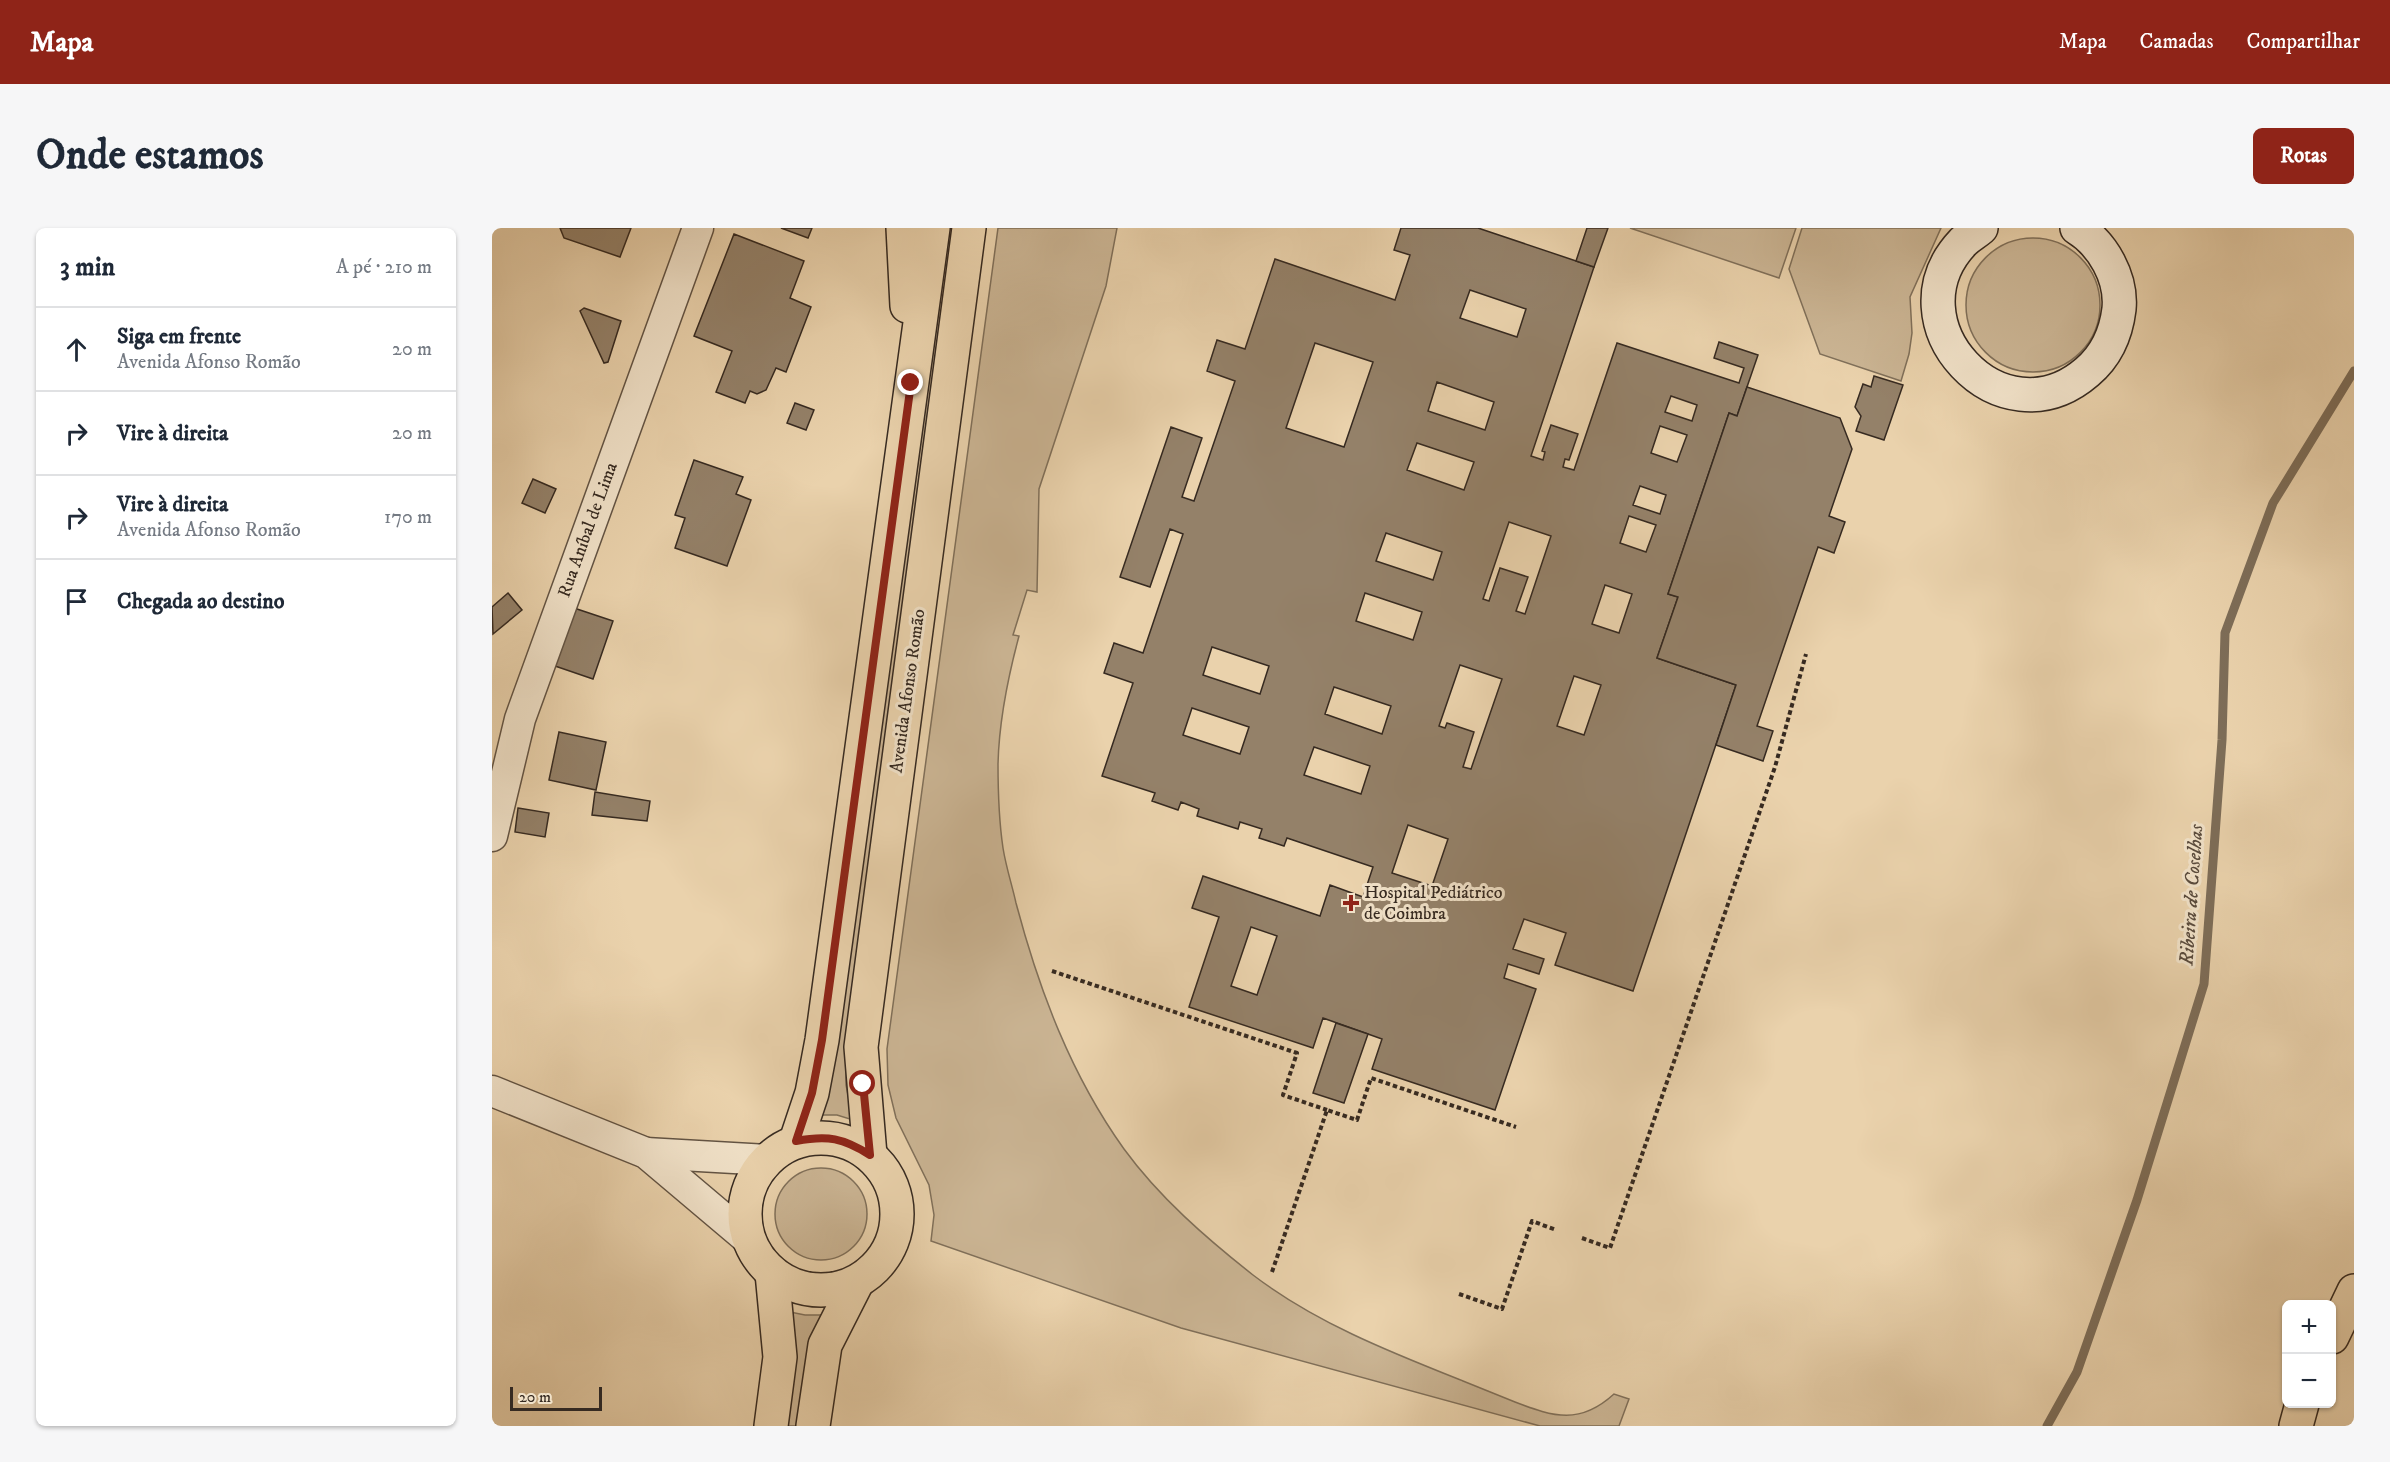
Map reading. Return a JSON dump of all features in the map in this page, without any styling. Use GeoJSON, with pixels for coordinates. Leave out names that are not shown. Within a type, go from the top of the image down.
{"type":"FeatureCollection","features":[{"type":"Feature","properties":{"kind":"main road"},"geometry":{"type":"LineString","coordinates":[[903,228],[911,383]]}},
{"type":"Feature","properties":{"kind":"main road"},"geometry":{"type":"LineString","coordinates":[[796,1141],[812,1093],[822,1040],[933,228]]}},
{"type":"Feature","properties":{"kind":"main road","name":"Avenida Afonso Romão"},"geometry":{"type":"LineString","coordinates":[[870,1155],[861,1047],[969,228]]}},
{"type":"Feature","properties":{"kind":"main road"},"geometry":{"type":"LineString","coordinates":[[816,1137],[835,1138],[854,1144],[870,1155],[886,1173],[896,1197],[897,1222],[891,1246],[876,1267],[856,1282],[835,1289],[813,1290],[791,1285],[772,1273],[758,1258],[749,1240],[745,1221],[746,1201],[752,1181],[767,1160],[778,1150],[796,1141],[816,1137]]}},
{"type":"Feature","properties":{"kind":"main road"},"geometry":{"type":"LineString","coordinates":[[771,1426],[780,1357],[772,1273]]}},
{"type":"Feature","properties":{"kind":"main road"},"geometry":{"type":"LineString","coordinates":[[813,1426],[825,1345],[856,1282]]}},
{"type":"Feature","properties":{"kind":"main road"},"geometry":{"type":"LineString","coordinates":[[2336,1327],[2354,1291]]}},
{"type":"Feature","properties":{"kind":"main road"},"geometry":{"type":"LineString","coordinates":[[2296,1426],[2301,1408]]}},
{"type":"Feature","properties":{"kind":"street","name":"Rua Aníbal de Lima"},"geometry":{"type":"LineString","coordinates":[[492,837],[520,719],[698,228]]}},
{"type":"Feature","properties":{"kind":"street"},"geometry":{"type":"LineString","coordinates":[[1981,228],[1963,242],[1948,264],[1940,289],[1939,316],[1946,341],[1963,366],[1987,385],[2016,394],[2046,393],[2074,382],[2097,363],[2113,337],[2119,307],[2115,277],[2102,250],[2078,228]]}},
{"type":"Feature","properties":{"kind":"street"},"geometry":{"type":"LineString","coordinates":[[492,1090],[646,1153],[749,1240]]}},
{"type":"Feature","properties":{"kind":"street"},"geometry":{"type":"LineString","coordinates":[[646,1153],[767,1160]]}},
{"type":"Feature","properties":{"kind":"path"},"geometry":{"type":"LineString","coordinates":[[1581,1238],[1610,1248],[1775,766],[1806,654]]}},
{"type":"Feature","properties":{"kind":"path"},"geometry":{"type":"LineString","coordinates":[[1052,971],[1297,1053],[1283,1095],[1327,1110],[1357,1120],[1371,1078],[1516,1127]]}},
{"type":"Feature","properties":{"kind":"path"},"geometry":{"type":"LineString","coordinates":[[1272,1272],[1327,1110]]}},
{"type":"Feature","properties":{"kind":"path"},"geometry":{"type":"LineString","coordinates":[[1459,1294],[1502,1309],[1532,1221],[1556,1230]]}},
{"type":"Feature","properties":{"kind":"shaded area"},"geometry":{"type":"Polygon","coordinates":[[[946,228],[956,228],[846,1044],[846,1085],[853,1120],[837,1115],[820,1115],[946,228]]]}},
{"type":"Feature","properties":{"kind":"shaded area"},"geometry":{"type":"Polygon","coordinates":[[[998,228],[1117,228],[1106,286],[1039,489],[1037,592],[1027,590],[1013,635],[1019,636],[1005,700],[998,764],[1002,838],[1025,936],[1046,1000],[1088,1092],[1124,1149],[1152,1184],[1184,1216],[1253,1275],[1302,1308],[1408,1359],[1542,1411],[1566,1415],[1578,1414],[1602,1404],[1614,1394],[1629,1399],[1619,1426],[1540,1426],[1181,1328],[931,1241],[934,1215],[929,1185],[896,1118],[888,1085],[887,1049],[998,228]]]}},
{"type":"Feature","properties":{"kind":"shaded area"},"geometry":{"type":"Polygon","coordinates":[[[1630,228],[1796,228],[1779,278],[1630,228]]]}},
{"type":"Feature","properties":{"kind":"shaded area"},"geometry":{"type":"Polygon","coordinates":[[[1802,228],[1941,228],[1910,297],[1912,333],[1901,381],[1820,354],[1789,269],[1802,228]]]}},
{"type":"Feature","properties":{"kind":"shaded area"},"geometry":{"type":"Polygon","coordinates":[[[2033,238],[2059,243],[2080,258],[2095,279],[2100,305],[2095,331],[2080,352],[2059,367],[2033,372],[2007,367],[1986,352],[1971,331],[1966,305],[1971,279],[1986,258],[2007,243],[2033,238]]]}},
{"type":"Feature","properties":{"kind":"shaded area"},"geometry":{"type":"Polygon","coordinates":[[[821,1168],[838,1172],[853,1182],[863,1197],[867,1214],[863,1231],[853,1246],[838,1256],[821,1260],[804,1256],[789,1246],[779,1231],[775,1214],[779,1197],[789,1182],[804,1172],[821,1168]]]}},
{"type":"Feature","properties":{"kind":"shaded area"},"geometry":{"type":"Polygon","coordinates":[[[790,1312],[823,1315],[799,1426],[785,1426],[790,1312]]]}},
{"type":"Feature","properties":{"kind":"building"},"geometry":{"type":"Polygon","coordinates":[[[560,228],[631,228],[620,257],[564,238],[560,228]]]}},
{"type":"Feature","properties":{"kind":"building"},"geometry":{"type":"Polygon","coordinates":[[[781,228],[812,228],[808,238],[781,228]]]}},
{"type":"Feature","properties":{"kind":"building"},"geometry":{"type":"Polygon","coordinates":[[[1401,228],[1478,228],[1594,267],[1531,456],[1543,460],[1545,452],[1542,451],[1551,425],[1578,434],[1569,460],[1565,459],[1563,467],[1574,470],[1617,343],[1739,383],[1744,368],[1714,358],[1719,342],[1758,355],[1737,416],[1729,413],[1668,594],[1678,597],[1657,658],[1736,685],[1633,991],[1555,965],[1566,933],[1524,919],[1513,949],[1544,959],[1539,974],[1508,964],[1504,978],[1536,989],[1495,1110],[1372,1069],[1382,1039],[1323,1018],[1313,1048],[1189,1007],[1219,917],[1192,908],[1203,876],[1320,916],[1330,885],[1363,897],[1373,867],[1287,838],[1284,846],[1259,838],[1262,829],[1240,822],[1238,829],[1197,816],[1199,809],[1181,802],[1178,810],[1152,801],[1155,793],[1102,776],[1133,683],[1104,673],[1114,643],[1143,653],[1183,534],[1170,529],[1150,587],[1120,577],[1171,427],[1202,438],[1182,497],[1194,501],[1235,381],[1207,371],[1217,340],[1245,349],[1275,259],[1395,300],[1410,255],[1394,250],[1401,228]],[[1470,290],[1460,318],[1517,337],[1526,309],[1470,290]],[[1315,343],[1286,428],[1344,447],[1373,362],[1315,343]],[[1437,382],[1428,411],[1485,430],[1494,402],[1437,382]],[[1671,396],[1665,412],[1692,421],[1697,405],[1671,396]],[[1660,426],[1651,453],[1677,462],[1687,435],[1660,426]],[[1417,443],[1407,470],[1464,490],[1474,462],[1417,443]],[[1640,486],[1633,505],[1660,514],[1666,495],[1640,486]],[[1629,516],[1620,543],[1646,552],[1656,525],[1629,516]],[[1509,522],[1483,599],[1489,601],[1500,568],[1528,577],[1516,611],[1525,614],[1551,536],[1509,522]],[[1386,533],[1376,561],[1433,580],[1442,552],[1386,533]],[[1605,585],[1592,624],[1619,633],[1632,594],[1605,585]],[[1365,593],[1356,621],[1413,640],[1422,612],[1365,593]],[[1212,647],[1203,675],[1260,694],[1269,666],[1212,647]],[[1460,665],[1439,726],[1445,728],[1447,723],[1474,732],[1463,767],[1471,769],[1502,679],[1460,665]],[[1574,676],[1557,726],[1584,735],[1601,685],[1574,676]],[[1334,687],[1325,714],[1382,734],[1391,706],[1334,687]],[[1192,708],[1183,735],[1240,754],[1249,727],[1192,708]],[[1314,747],[1304,775],[1361,794],[1370,766],[1314,747]],[[1408,825],[1392,873],[1432,886],[1448,839],[1408,825]],[[1251,927],[1231,986],[1257,995],[1277,936],[1251,927]]]}},
{"type":"Feature","properties":{"kind":"building"},"geometry":{"type":"Polygon","coordinates":[[[1587,228],[1608,228],[1594,267],[1576,261],[1587,228]]]}},
{"type":"Feature","properties":{"kind":"building"},"geometry":{"type":"Polygon","coordinates":[[[734,234],[804,261],[790,298],[811,307],[786,372],[776,368],[766,390],[757,394],[750,391],[745,403],[716,392],[732,351],[694,336],[734,234]]]}},
{"type":"Feature","properties":{"kind":"building"},"geometry":{"type":"Polygon","coordinates":[[[584,308],[621,321],[608,362],[604,363],[580,311],[584,308]]]}},
{"type":"Feature","properties":{"kind":"building"},"geometry":{"type":"Polygon","coordinates":[[[1874,376],[1903,385],[1884,440],[1856,431],[1861,416],[1855,407],[1863,384],[1871,387],[1874,376]]]}},
{"type":"Feature","properties":{"kind":"building"},"geometry":{"type":"Polygon","coordinates":[[[1747,387],[1840,418],[1852,449],[1829,516],[1845,522],[1834,553],[1818,547],[1757,726],[1773,731],[1763,761],[1716,745],[1736,685],[1657,658],[1678,597],[1668,594],[1729,413],[1737,416],[1747,387]]]}},
{"type":"Feature","properties":{"kind":"building"},"geometry":{"type":"Polygon","coordinates":[[[795,403],[814,410],[806,430],[787,423],[795,403]]]}},
{"type":"Feature","properties":{"kind":"building"},"geometry":{"type":"Polygon","coordinates":[[[694,460],[743,477],[736,494],[751,500],[727,566],[675,548],[685,518],[675,515],[694,460]]]}},
{"type":"Feature","properties":{"kind":"building"},"geometry":{"type":"Polygon","coordinates":[[[533,479],[556,489],[545,513],[522,503],[533,479]]]}},
{"type":"Feature","properties":{"kind":"building"},"geometry":{"type":"Polygon","coordinates":[[[508,593],[522,610],[493,634],[492,607],[508,593]]]}},
{"type":"Feature","properties":{"kind":"building"},"geometry":{"type":"Polygon","coordinates":[[[574,608],[613,621],[593,679],[555,666],[574,608]]]}},
{"type":"Feature","properties":{"kind":"building"},"geometry":{"type":"Polygon","coordinates":[[[559,732],[606,742],[596,790],[549,780],[559,732]]]}},
{"type":"Feature","properties":{"kind":"building"},"geometry":{"type":"Polygon","coordinates":[[[595,792],[650,801],[647,821],[592,815],[595,792]]]}},
{"type":"Feature","properties":{"kind":"building"},"geometry":{"type":"Polygon","coordinates":[[[518,808],[549,813],[545,837],[515,832],[518,808]]]}},
{"type":"Feature","properties":{"kind":"building"},"geometry":{"type":"Polygon","coordinates":[[[1336,1023],[1368,1034],[1344,1103],[1313,1093],[1336,1023]]]}},
{"type":"Feature","properties":{"kind":"waterway","name":"Ribeira de Coselhas"},"geometry":{"type":"LineString","coordinates":[[2047,1426],[2077,1372],[2137,1200],[2204,984],[2222,740],[2225,633],[2273,503],[2354,371]]}},
{"type":"Feature","properties":{"kind":"place","name":"Hospital Pediátrico de Coimbra"},"geometry":{"type":"Point","coordinates":[1351,903]}},
{"type":"Feature","properties":{"kind":"route"},"geometry":{"type":"LineString","coordinates":[[863,1084],[870,1155],[854,1144],[835,1138],[816,1137],[796,1141],[812,1093],[822,1040],[911,383]]}}]}
